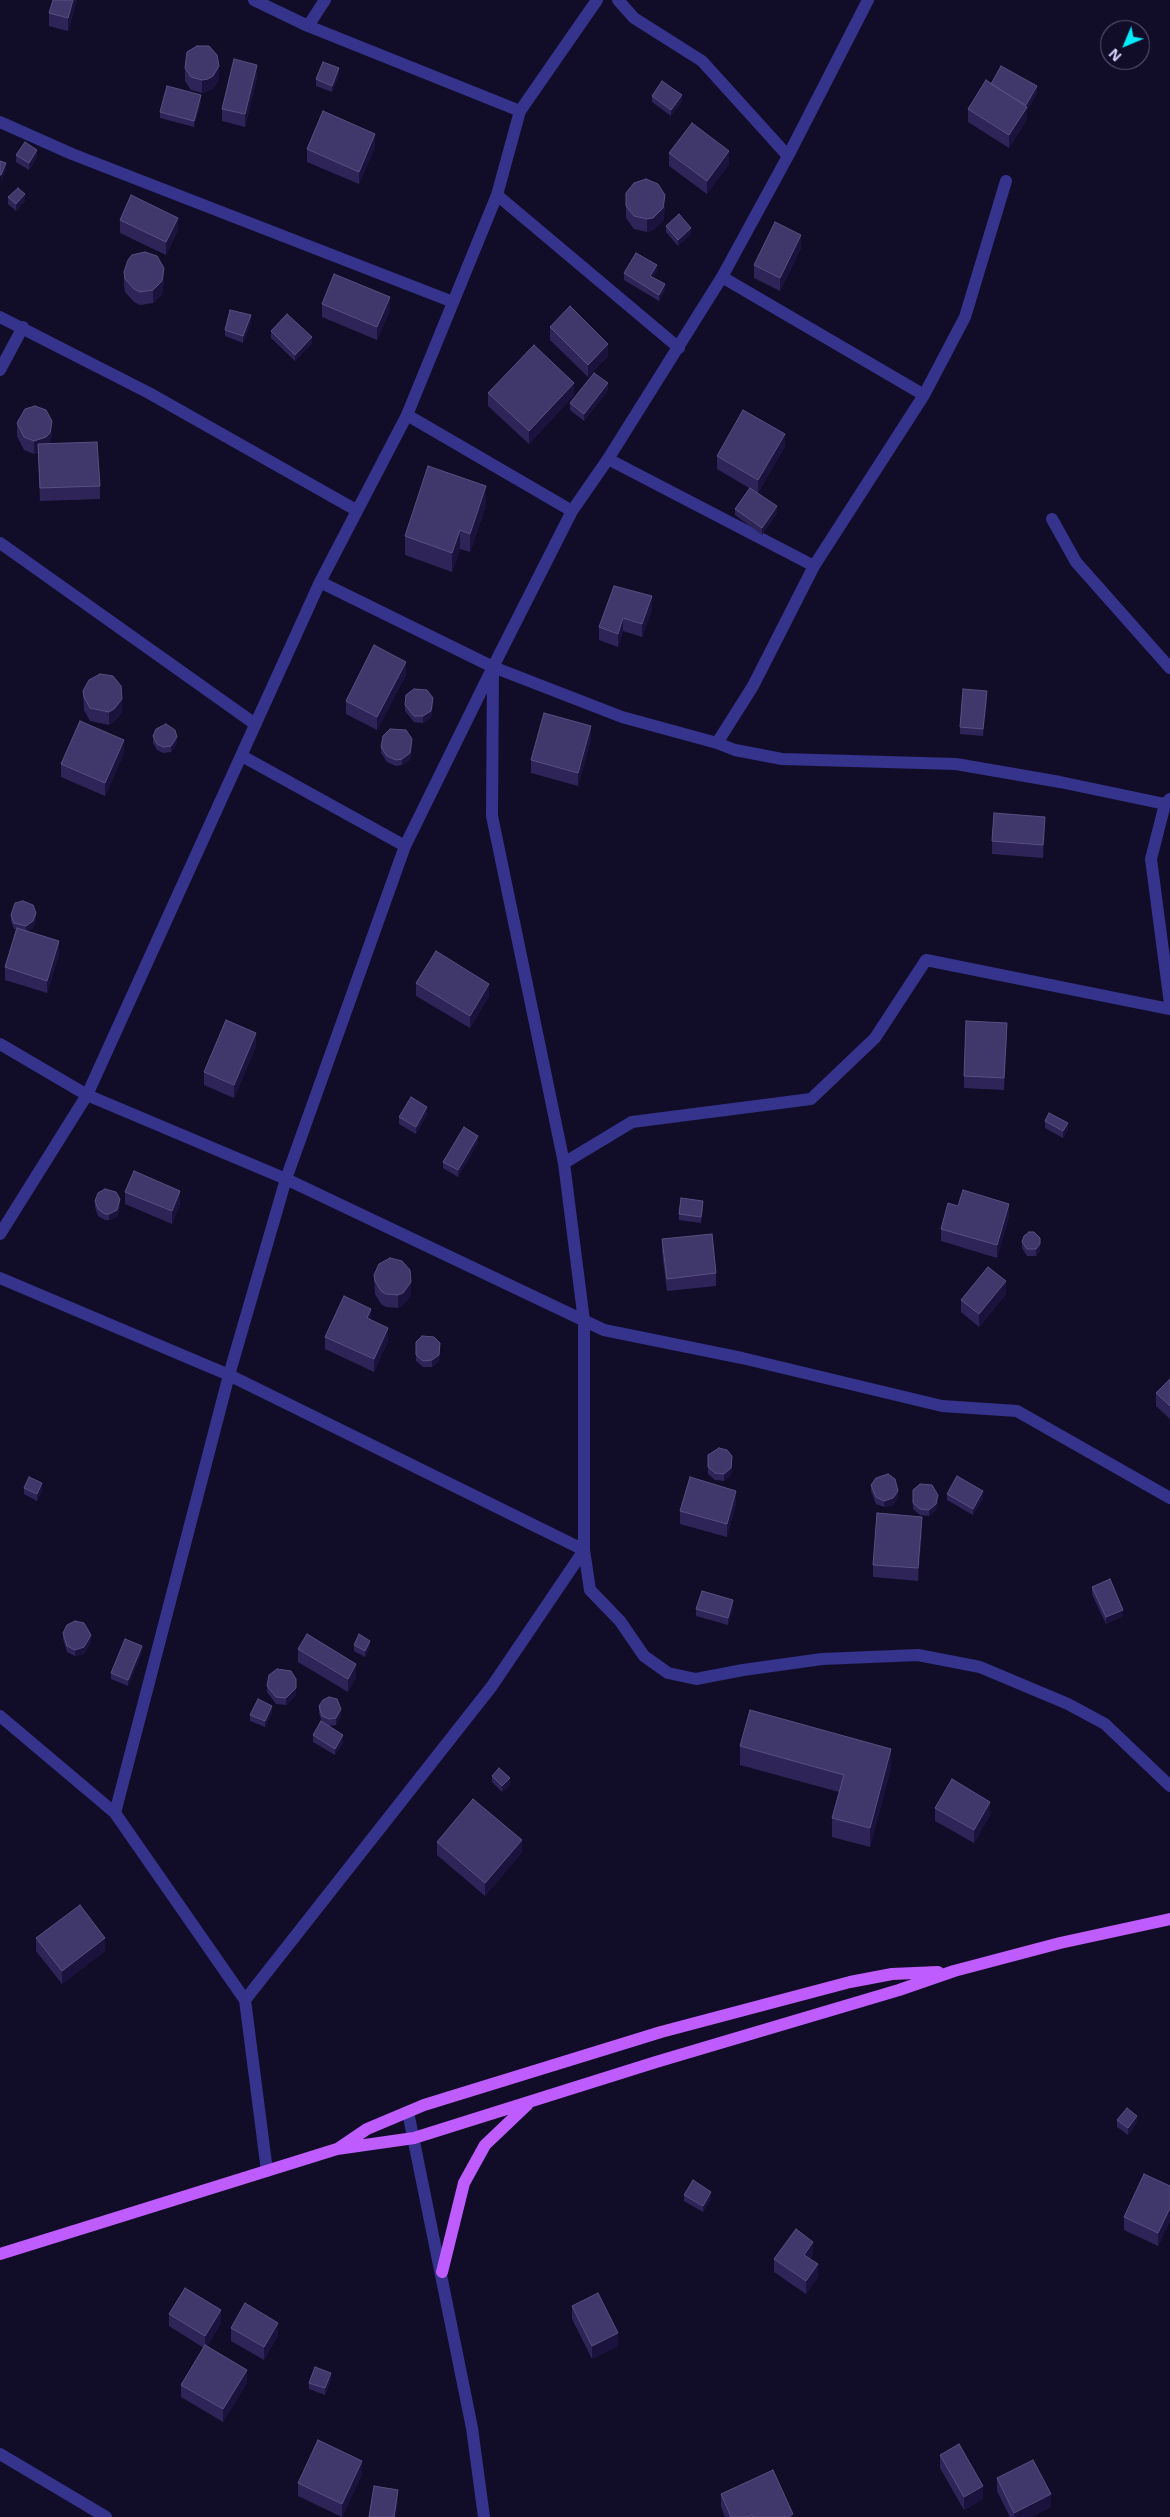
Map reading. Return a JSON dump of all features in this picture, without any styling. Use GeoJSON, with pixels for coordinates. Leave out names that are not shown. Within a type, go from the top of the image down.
{"type":"FeatureCollection","features":[{"type":"Feature","properties":{"kind":"main road"},"geometry":{"type":"LineString","coordinates":[[0,2254],[337,2150],[414,2138],[529,2104],[656,2062],[899,1990],[954,1971],[1060,1943],[1170,1919]]}},
{"type":"Feature","properties":{"kind":"main road"},"geometry":{"type":"LineString","coordinates":[[337,2150],[367,2130],[408,2112],[470,2090],[563,2062],[793,1996],[892,1974],[954,1971]]}},
{"type":"Feature","properties":{"kind":"main road"},"geometry":{"type":"LineString","coordinates":[[442,2272],[464,2182],[485,2145],[529,2104]]}},
{"type":"Feature","properties":{"kind":"street"},"geometry":{"type":"LineString","coordinates":[[254,0],[308,26],[520,111]]}},
{"type":"Feature","properties":{"kind":"street"},"geometry":{"type":"LineString","coordinates":[[308,26],[325,0]]}},
{"type":"Feature","properties":{"kind":"street"},"geometry":{"type":"LineString","coordinates":[[0,1234],[87,1095],[320,582],[407,415],[497,195],[520,111],[597,0]]}},
{"type":"Feature","properties":{"kind":"street"},"geometry":{"type":"LineString","coordinates":[[618,0],[634,18],[702,61],[788,156]]}},
{"type":"Feature","properties":{"kind":"street"},"geometry":{"type":"LineString","coordinates":[[115,1813],[229,1374],[286,1179],[405,846],[572,511],[608,459],[722,277],[788,156],[868,0]]}},
{"type":"Feature","properties":{"kind":"street"},"geometry":{"type":"LineString","coordinates":[[0,122],[72,154],[453,302]]}},
{"type":"Feature","properties":{"kind":"street"},"geometry":{"type":"LineString","coordinates":[[717,743],[753,686],[814,566],[924,395],[965,316],[1006,181]]}},
{"type":"Feature","properties":{"kind":"street"},"geometry":{"type":"LineString","coordinates":[[497,195],[679,348]]}},
{"type":"Feature","properties":{"kind":"street"},"geometry":{"type":"LineString","coordinates":[[722,277],[924,395]]}},
{"type":"Feature","properties":{"kind":"street"},"geometry":{"type":"LineString","coordinates":[[0,317],[23,326],[149,393],[356,510]]}},
{"type":"Feature","properties":{"kind":"street"},"geometry":{"type":"LineString","coordinates":[[0,370],[23,326]]}},
{"type":"Feature","properties":{"kind":"street"},"geometry":{"type":"LineString","coordinates":[[407,415],[572,511]]}},
{"type":"Feature","properties":{"kind":"street"},"geometry":{"type":"LineString","coordinates":[[608,459],[814,566]]}},
{"type":"Feature","properties":{"kind":"street"},"geometry":{"type":"LineString","coordinates":[[1052,519],[1076,562],[1170,668]]}},
{"type":"Feature","properties":{"kind":"street"},"geometry":{"type":"LineString","coordinates":[[0,543],[255,724]]}},
{"type":"Feature","properties":{"kind":"street"},"geometry":{"type":"LineString","coordinates":[[320,582],[493,667],[622,717],[717,743],[735,750],[782,759],[956,764],[1168,802],[1151,859],[1170,1004]]}},
{"type":"Feature","properties":{"kind":"street"},"geometry":{"type":"LineString","coordinates":[[493,667],[492,816],[564,1163],[584,1321],[584,1550],[590,1590],[620,1621],[644,1656],[668,1672],[696,1679],[743,1670],[822,1659],[918,1655],[980,1667],[1068,1704],[1105,1724],[1170,1786]]}},
{"type":"Feature","properties":{"kind":"street"},"geometry":{"type":"LineString","coordinates":[[242,756],[405,846]]}},
{"type":"Feature","properties":{"kind":"street"},"geometry":{"type":"LineString","coordinates":[[564,1163],[632,1122],[811,1099],[876,1038],[926,960],[1170,1009]]}},
{"type":"Feature","properties":{"kind":"street"},"geometry":{"type":"LineString","coordinates":[[0,1044],[87,1095],[286,1179],[604,1330],[742,1358],[942,1406],[1017,1411],[1170,1498]]}},
{"type":"Feature","properties":{"kind":"street"},"geometry":{"type":"LineString","coordinates":[[0,1278],[229,1374],[584,1550]]}},
{"type":"Feature","properties":{"kind":"street"},"geometry":{"type":"LineString","coordinates":[[245,2000],[492,1686],[584,1550]]}},
{"type":"Feature","properties":{"kind":"street"},"geometry":{"type":"LineString","coordinates":[[0,1716],[115,1813],[245,2000],[267,2171]]}},
{"type":"Feature","properties":{"kind":"street"},"geometry":{"type":"LineString","coordinates":[[408,2112],[442,2272],[472,2428],[484,2517]]}},
{"type":"Feature","properties":{"kind":"street"},"geometry":{"type":"LineString","coordinates":[[0,2454],[106,2517]]}},
{"type":"Feature","properties":{"kind":"building"},"geometry":{"type":"Polygon","coordinates":[[[53,0],[73,0],[68,18],[49,13],[53,0]]]}},
{"type":"Feature","properties":{"kind":"building"},"geometry":{"type":"Polygon","coordinates":[[[197,46],[209,46],[217,55],[219,66],[213,76],[208,79],[202,80],[191,77],[185,68],[187,52],[197,46]]]}},
{"type":"Feature","properties":{"kind":"building"},"geometry":{"type":"Polygon","coordinates":[[[234,59],[257,65],[245,114],[222,109],[234,59]]]}},
{"type":"Feature","properties":{"kind":"building"},"geometry":{"type":"Polygon","coordinates":[[[323,62],[339,68],[332,86],[316,79],[323,62]]]}},
{"type":"Feature","properties":{"kind":"building"},"geometry":{"type":"Polygon","coordinates":[[[1001,66],[1037,86],[1026,105],[991,84],[1001,66]]]}},
{"type":"Feature","properties":{"kind":"building"},"geometry":{"type":"Polygon","coordinates":[[[986,80],[1027,107],[1009,135],[968,109],[986,80]]]}},
{"type":"Feature","properties":{"kind":"building"},"geometry":{"type":"Polygon","coordinates":[[[662,81],[682,95],[671,110],[652,96],[662,81]]]}},
{"type":"Feature","properties":{"kind":"building"},"geometry":{"type":"Polygon","coordinates":[[[167,86],[201,95],[194,121],[160,112],[167,86]]]}},
{"type":"Feature","properties":{"kind":"building"},"geometry":{"type":"Polygon","coordinates":[[[323,111],[375,134],[359,172],[307,149],[323,111]]]}},
{"type":"Feature","properties":{"kind":"building"},"geometry":{"type":"Polygon","coordinates":[[[692,123],[729,151],[707,181],[669,153],[692,123]]]}},
{"type":"Feature","properties":{"kind":"building"},"geometry":{"type":"Polygon","coordinates":[[[25,142],[37,150],[29,163],[16,155],[25,142]]]}},
{"type":"Feature","properties":{"kind":"building"},"geometry":{"type":"Polygon","coordinates":[[[0,161],[6,163],[1,175],[0,175],[0,161]]]}},
{"type":"Feature","properties":{"kind":"building"},"geometry":{"type":"Polygon","coordinates":[[[646,179],[658,184],[665,195],[663,208],[653,218],[647,219],[634,216],[626,206],[626,193],[634,183],[646,179]]]}},
{"type":"Feature","properties":{"kind":"building"},"geometry":{"type":"Polygon","coordinates":[[[18,188],[25,194],[16,204],[8,197],[18,188]]]}},
{"type":"Feature","properties":{"kind":"building"},"geometry":{"type":"Polygon","coordinates":[[[131,195],[178,218],[166,242],[120,220],[131,195]]]}},
{"type":"Feature","properties":{"kind":"building"},"geometry":{"type":"Polygon","coordinates":[[[679,214],[691,228],[678,240],[666,226],[679,214]]]}},
{"type":"Feature","properties":{"kind":"building"},"geometry":{"type":"Polygon","coordinates":[[[775,222],[801,235],[780,278],[754,265],[775,222]]]}},
{"type":"Feature","properties":{"kind":"building"},"geometry":{"type":"Polygon","coordinates":[[[145,252],[157,256],[164,268],[162,281],[153,290],[140,292],[134,289],[125,279],[124,272],[132,255],[145,252]]]}},
{"type":"Feature","properties":{"kind":"building"},"geometry":{"type":"Polygon","coordinates":[[[636,253],[657,265],[650,276],[665,284],[659,295],[624,273],[636,253]]]}},
{"type":"Feature","properties":{"kind":"building"},"geometry":{"type":"Polygon","coordinates":[[[334,274],[390,297],[377,327],[322,304],[334,274]]]}},
{"type":"Feature","properties":{"kind":"building"},"geometry":{"type":"Polygon","coordinates":[[[570,306],[608,344],[588,365],[550,327],[570,306]]]}},
{"type":"Feature","properties":{"kind":"building"},"geometry":{"type":"Polygon","coordinates":[[[230,310],[251,315],[243,336],[225,330],[230,310]]]}},
{"type":"Feature","properties":{"kind":"building"},"geometry":{"type":"Polygon","coordinates":[[[287,314],[312,337],[295,355],[271,331],[287,314]]]}},
{"type":"Feature","properties":{"kind":"building"},"geometry":{"type":"Polygon","coordinates":[[[534,345],[574,383],[529,431],[488,393],[534,345]]]}},
{"type":"Feature","properties":{"kind":"building"},"geometry":{"type":"Polygon","coordinates":[[[594,373],[608,383],[584,414],[570,403],[594,373]]]}},
{"type":"Feature","properties":{"kind":"building"},"geometry":{"type":"Polygon","coordinates":[[[35,406],[46,410],[52,421],[50,433],[46,437],[34,441],[24,437],[17,423],[25,409],[35,406]]]}},
{"type":"Feature","properties":{"kind":"building"},"geometry":{"type":"Polygon","coordinates":[[[743,410],[785,434],[758,480],[717,456],[743,410]]]}},
{"type":"Feature","properties":{"kind":"building"},"geometry":{"type":"Polygon","coordinates":[[[97,442],[100,486],[40,488],[38,444],[97,442]]]}},
{"type":"Feature","properties":{"kind":"building"},"geometry":{"type":"Polygon","coordinates":[[[428,466],[486,486],[470,534],[460,530],[452,553],[405,536],[428,466]]]}},
{"type":"Feature","properties":{"kind":"building"},"geometry":{"type":"Polygon","coordinates":[[[750,488],[777,506],[762,528],[735,509],[750,488]]]}},
{"type":"Feature","properties":{"kind":"building"},"geometry":{"type":"Polygon","coordinates":[[[614,586],[652,596],[642,624],[623,618],[618,634],[599,627],[614,586]]]}},
{"type":"Feature","properties":{"kind":"building"},"geometry":{"type":"Polygon","coordinates":[[[374,645],[406,662],[377,717],[346,701],[374,645]]]}},
{"type":"Feature","properties":{"kind":"building"},"geometry":{"type":"Polygon","coordinates":[[[100,674],[113,676],[121,686],[122,699],[109,712],[90,708],[84,697],[83,691],[89,680],[100,674]]]}},
{"type":"Feature","properties":{"kind":"building"},"geometry":{"type":"Polygon","coordinates":[[[414,689],[427,690],[433,698],[431,711],[423,716],[414,716],[405,705],[406,695],[414,689]]]}},
{"type":"Feature","properties":{"kind":"building"},"geometry":{"type":"Polygon","coordinates":[[[963,689],[987,691],[983,729],[960,727],[963,689]]]}},
{"type":"Feature","properties":{"kind":"building"},"geometry":{"type":"Polygon","coordinates":[[[544,713],[591,726],[578,773],[531,760],[544,713]]]}},
{"type":"Feature","properties":{"kind":"building"},"geometry":{"type":"Polygon","coordinates":[[[80,721],[124,740],[105,783],[61,764],[80,721]]]}},
{"type":"Feature","properties":{"kind":"building"},"geometry":{"type":"Polygon","coordinates":[[[166,724],[175,730],[177,737],[171,746],[163,747],[157,744],[153,736],[156,729],[166,724]]]}},
{"type":"Feature","properties":{"kind":"building"},"geometry":{"type":"Polygon","coordinates":[[[390,729],[406,730],[412,739],[410,753],[402,759],[396,760],[387,756],[381,747],[383,736],[390,729]]]}},
{"type":"Feature","properties":{"kind":"building"},"geometry":{"type":"Polygon","coordinates":[[[994,813],[1045,817],[1043,845],[992,841],[994,813]]]}},
{"type":"Feature","properties":{"kind":"building"},"geometry":{"type":"Polygon","coordinates":[[[23,901],[33,905],[36,913],[33,921],[26,926],[14,923],[11,915],[15,903],[23,901]]]}},
{"type":"Feature","properties":{"kind":"building"},"geometry":{"type":"Polygon","coordinates":[[[17,928],[59,941],[47,981],[5,967],[17,928]]]}},
{"type":"Feature","properties":{"kind":"building"},"geometry":{"type":"Polygon","coordinates":[[[436,951],[489,984],[470,1016],[416,983],[436,951]]]}},
{"type":"Feature","properties":{"kind":"building"},"geometry":{"type":"Polygon","coordinates":[[[226,1020],[256,1033],[234,1085],[204,1072],[226,1020]]]}},
{"type":"Feature","properties":{"kind":"building"},"geometry":{"type":"Polygon","coordinates":[[[966,1021],[1007,1023],[1004,1078],[964,1076],[966,1021]]]}},
{"type":"Feature","properties":{"kind":"building"},"geometry":{"type":"Polygon","coordinates":[[[411,1097],[427,1107],[416,1127],[399,1117],[411,1097]]]}},
{"type":"Feature","properties":{"kind":"building"},"geometry":{"type":"Polygon","coordinates":[[[1049,1113],[1068,1123],[1063,1131],[1045,1121],[1049,1113]]]}},
{"type":"Feature","properties":{"kind":"building"},"geometry":{"type":"Polygon","coordinates":[[[464,1127],[478,1136],[458,1170],[443,1162],[464,1127]]]}},
{"type":"Feature","properties":{"kind":"building"},"geometry":{"type":"Polygon","coordinates":[[[134,1171],[180,1191],[172,1211],[125,1192],[134,1171]]]}},
{"type":"Feature","properties":{"kind":"building"},"geometry":{"type":"Polygon","coordinates":[[[105,1189],[116,1192],[120,1199],[117,1210],[109,1214],[105,1214],[98,1209],[95,1201],[98,1193],[105,1189]]]}},
{"type":"Feature","properties":{"kind":"building"},"geometry":{"type":"Polygon","coordinates":[[[963,1190],[1009,1204],[997,1245],[941,1229],[948,1203],[958,1206],[963,1190]]]}},
{"type":"Feature","properties":{"kind":"building"},"geometry":{"type":"Polygon","coordinates":[[[681,1198],[703,1201],[701,1217],[679,1214],[681,1198]]]}},
{"type":"Feature","properties":{"kind":"building"},"geometry":{"type":"Polygon","coordinates":[[[1029,1232],[1034,1232],[1040,1238],[1040,1244],[1036,1249],[1027,1249],[1022,1242],[1024,1236],[1029,1232]]]}},
{"type":"Feature","properties":{"kind":"building"},"geometry":{"type":"Polygon","coordinates":[[[712,1234],[716,1273],[667,1279],[662,1239],[712,1234]]]}},
{"type":"Feature","properties":{"kind":"building"},"geometry":{"type":"Polygon","coordinates":[[[390,1258],[402,1261],[410,1270],[411,1282],[403,1293],[398,1295],[386,1294],[381,1291],[375,1281],[374,1275],[379,1264],[390,1258]]]}},
{"type":"Feature","properties":{"kind":"building"},"geometry":{"type":"Polygon","coordinates":[[[988,1267],[1006,1281],[979,1314],[961,1300],[988,1267]]]}},
{"type":"Feature","properties":{"kind":"building"},"geometry":{"type":"Polygon","coordinates":[[[344,1296],[371,1309],[367,1318],[388,1328],[374,1359],[325,1337],[344,1296]]]}},
{"type":"Feature","properties":{"kind":"building"},"geometry":{"type":"Polygon","coordinates":[[[422,1336],[434,1337],[440,1343],[439,1355],[432,1360],[423,1361],[416,1355],[416,1342],[422,1336]]]}},
{"type":"Feature","properties":{"kind":"building"},"geometry":{"type":"Polygon","coordinates":[[[1170,1379],[1170,1406],[1156,1393],[1170,1379]]]}},
{"type":"Feature","properties":{"kind":"building"},"geometry":{"type":"Polygon","coordinates":[[[719,1448],[727,1450],[732,1456],[731,1468],[724,1474],[715,1473],[708,1467],[708,1455],[719,1448]]]}},
{"type":"Feature","properties":{"kind":"building"},"geometry":{"type":"Polygon","coordinates":[[[888,1474],[895,1479],[898,1491],[893,1498],[884,1501],[876,1497],[871,1485],[876,1478],[888,1474]]]}},
{"type":"Feature","properties":{"kind":"building"},"geometry":{"type":"Polygon","coordinates":[[[957,1476],[983,1491],[973,1509],[947,1494],[957,1476]]]}},
{"type":"Feature","properties":{"kind":"building"},"geometry":{"type":"Polygon","coordinates":[[[29,1477],[42,1483],[37,1494],[24,1488],[29,1477]]]}},
{"type":"Feature","properties":{"kind":"building"},"geometry":{"type":"Polygon","coordinates":[[[690,1477],[736,1491],[727,1524],[680,1511],[690,1477]]]}},
{"type":"Feature","properties":{"kind":"building"},"geometry":{"type":"Polygon","coordinates":[[[920,1484],[932,1485],[938,1495],[936,1504],[929,1510],[920,1509],[913,1503],[913,1490],[920,1484]]]}},
{"type":"Feature","properties":{"kind":"building"},"geometry":{"type":"Polygon","coordinates":[[[877,1513],[922,1517],[918,1568],[873,1565],[877,1513]]]}},
{"type":"Feature","properties":{"kind":"building"},"geometry":{"type":"Polygon","coordinates":[[[1110,1579],[1123,1610],[1106,1617],[1092,1587],[1110,1579]]]}},
{"type":"Feature","properties":{"kind":"building"},"geometry":{"type":"Polygon","coordinates":[[[702,1591],[733,1600],[728,1618],[696,1609],[702,1591]]]}},
{"type":"Feature","properties":{"kind":"building"},"geometry":{"type":"Polygon","coordinates":[[[75,1621],[84,1623],[91,1635],[84,1647],[75,1650],[67,1646],[63,1633],[67,1625],[75,1621]]]}},
{"type":"Feature","properties":{"kind":"building"},"geometry":{"type":"Polygon","coordinates":[[[307,1634],[356,1664],[348,1679],[298,1649],[307,1634]]]}},
{"type":"Feature","properties":{"kind":"building"},"geometry":{"type":"Polygon","coordinates":[[[359,1634],[370,1641],[365,1651],[354,1645],[359,1634]]]}},
{"type":"Feature","properties":{"kind":"building"},"geometry":{"type":"Polygon","coordinates":[[[125,1639],[142,1646],[128,1680],[111,1673],[125,1639]]]}},
{"type":"Feature","properties":{"kind":"building"},"geometry":{"type":"Polygon","coordinates":[[[277,1669],[291,1671],[296,1679],[296,1688],[286,1698],[276,1697],[267,1686],[269,1675],[277,1669]]]}},
{"type":"Feature","properties":{"kind":"building"},"geometry":{"type":"Polygon","coordinates":[[[329,1697],[337,1699],[341,1709],[336,1718],[329,1719],[322,1716],[319,1706],[323,1700],[329,1697]]]}},
{"type":"Feature","properties":{"kind":"building"},"geometry":{"type":"Polygon","coordinates":[[[258,1699],[272,1706],[265,1721],[250,1715],[258,1699]]]}},
{"type":"Feature","properties":{"kind":"building"},"geometry":{"type":"Polygon","coordinates":[[[750,1710],[891,1749],[870,1828],[832,1818],[844,1775],[740,1746],[750,1710]]]}},
{"type":"Feature","properties":{"kind":"building"},"geometry":{"type":"Polygon","coordinates":[[[321,1721],[343,1735],[335,1749],[313,1735],[321,1721]]]}},
{"type":"Feature","properties":{"kind":"building"},"geometry":{"type":"Polygon","coordinates":[[[499,1768],[510,1778],[502,1786],[492,1776],[499,1768]]]}},
{"type":"Feature","properties":{"kind":"building"},"geometry":{"type":"Polygon","coordinates":[[[952,1779],[990,1802],[974,1830],[935,1808],[952,1779]]]}},
{"type":"Feature","properties":{"kind":"building"},"geometry":{"type":"Polygon","coordinates":[[[473,1799],[522,1840],[485,1883],[437,1842],[473,1799]]]}},
{"type":"Feature","properties":{"kind":"building"},"geometry":{"type":"Polygon","coordinates":[[[80,1905],[105,1938],[62,1971],[36,1938],[80,1905]]]}},
{"type":"Feature","properties":{"kind":"building"},"geometry":{"type":"Polygon","coordinates":[[[1127,2108],[1137,2116],[1128,2128],[1117,2120],[1127,2108]]]}},
{"type":"Feature","properties":{"kind":"building"},"geometry":{"type":"Polygon","coordinates":[[[1144,2174],[1170,2186],[1170,2208],[1158,2233],[1124,2217],[1144,2174]]]}},
{"type":"Feature","properties":{"kind":"building"},"geometry":{"type":"Polygon","coordinates":[[[693,2180],[711,2192],[703,2206],[684,2195],[693,2180]]]}},
{"type":"Feature","properties":{"kind":"building"},"geometry":{"type":"Polygon","coordinates":[[[796,2229],[813,2242],[804,2255],[818,2264],[806,2281],[774,2259],[796,2229]]]}},
{"type":"Feature","properties":{"kind":"building"},"geometry":{"type":"Polygon","coordinates":[[[185,2288],[221,2310],[205,2336],[169,2314],[185,2288]]]}},
{"type":"Feature","properties":{"kind":"building"},"geometry":{"type":"Polygon","coordinates":[[[598,2293],[618,2333],[592,2346],[572,2306],[598,2293]]]}},
{"type":"Feature","properties":{"kind":"building"},"geometry":{"type":"Polygon","coordinates":[[[245,2303],[278,2323],[264,2347],[231,2328],[245,2303]]]}},
{"type":"Feature","properties":{"kind":"building"},"geometry":{"type":"Polygon","coordinates":[[[205,2345],[247,2370],[223,2409],[181,2385],[205,2345]]]}},
{"type":"Feature","properties":{"kind":"building"},"geometry":{"type":"Polygon","coordinates":[[[315,2367],[331,2373],[325,2388],[309,2383],[315,2367]]]}},
{"type":"Feature","properties":{"kind":"building"},"geometry":{"type":"Polygon","coordinates":[[[318,2440],[362,2461],[342,2504],[298,2483],[318,2440]]]}},
{"type":"Feature","properties":{"kind":"building"},"geometry":{"type":"Polygon","coordinates":[[[959,2444],[983,2486],[964,2497],[940,2455],[959,2444]]]}},
{"type":"Feature","properties":{"kind":"building"},"geometry":{"type":"Polygon","coordinates":[[[1033,2460],[1051,2494],[1014,2513],[997,2478],[1033,2460]]]}},
{"type":"Feature","properties":{"kind":"building"},"geometry":{"type":"Polygon","coordinates":[[[773,2470],[793,2514],[788,2517],[753,2517],[752,2515],[748,2517],[731,2517],[721,2494],[773,2470]]]}},
{"type":"Feature","properties":{"kind":"building"},"geometry":{"type":"Polygon","coordinates":[[[374,2486],[398,2490],[394,2517],[369,2517],[374,2486]]]}}]}
